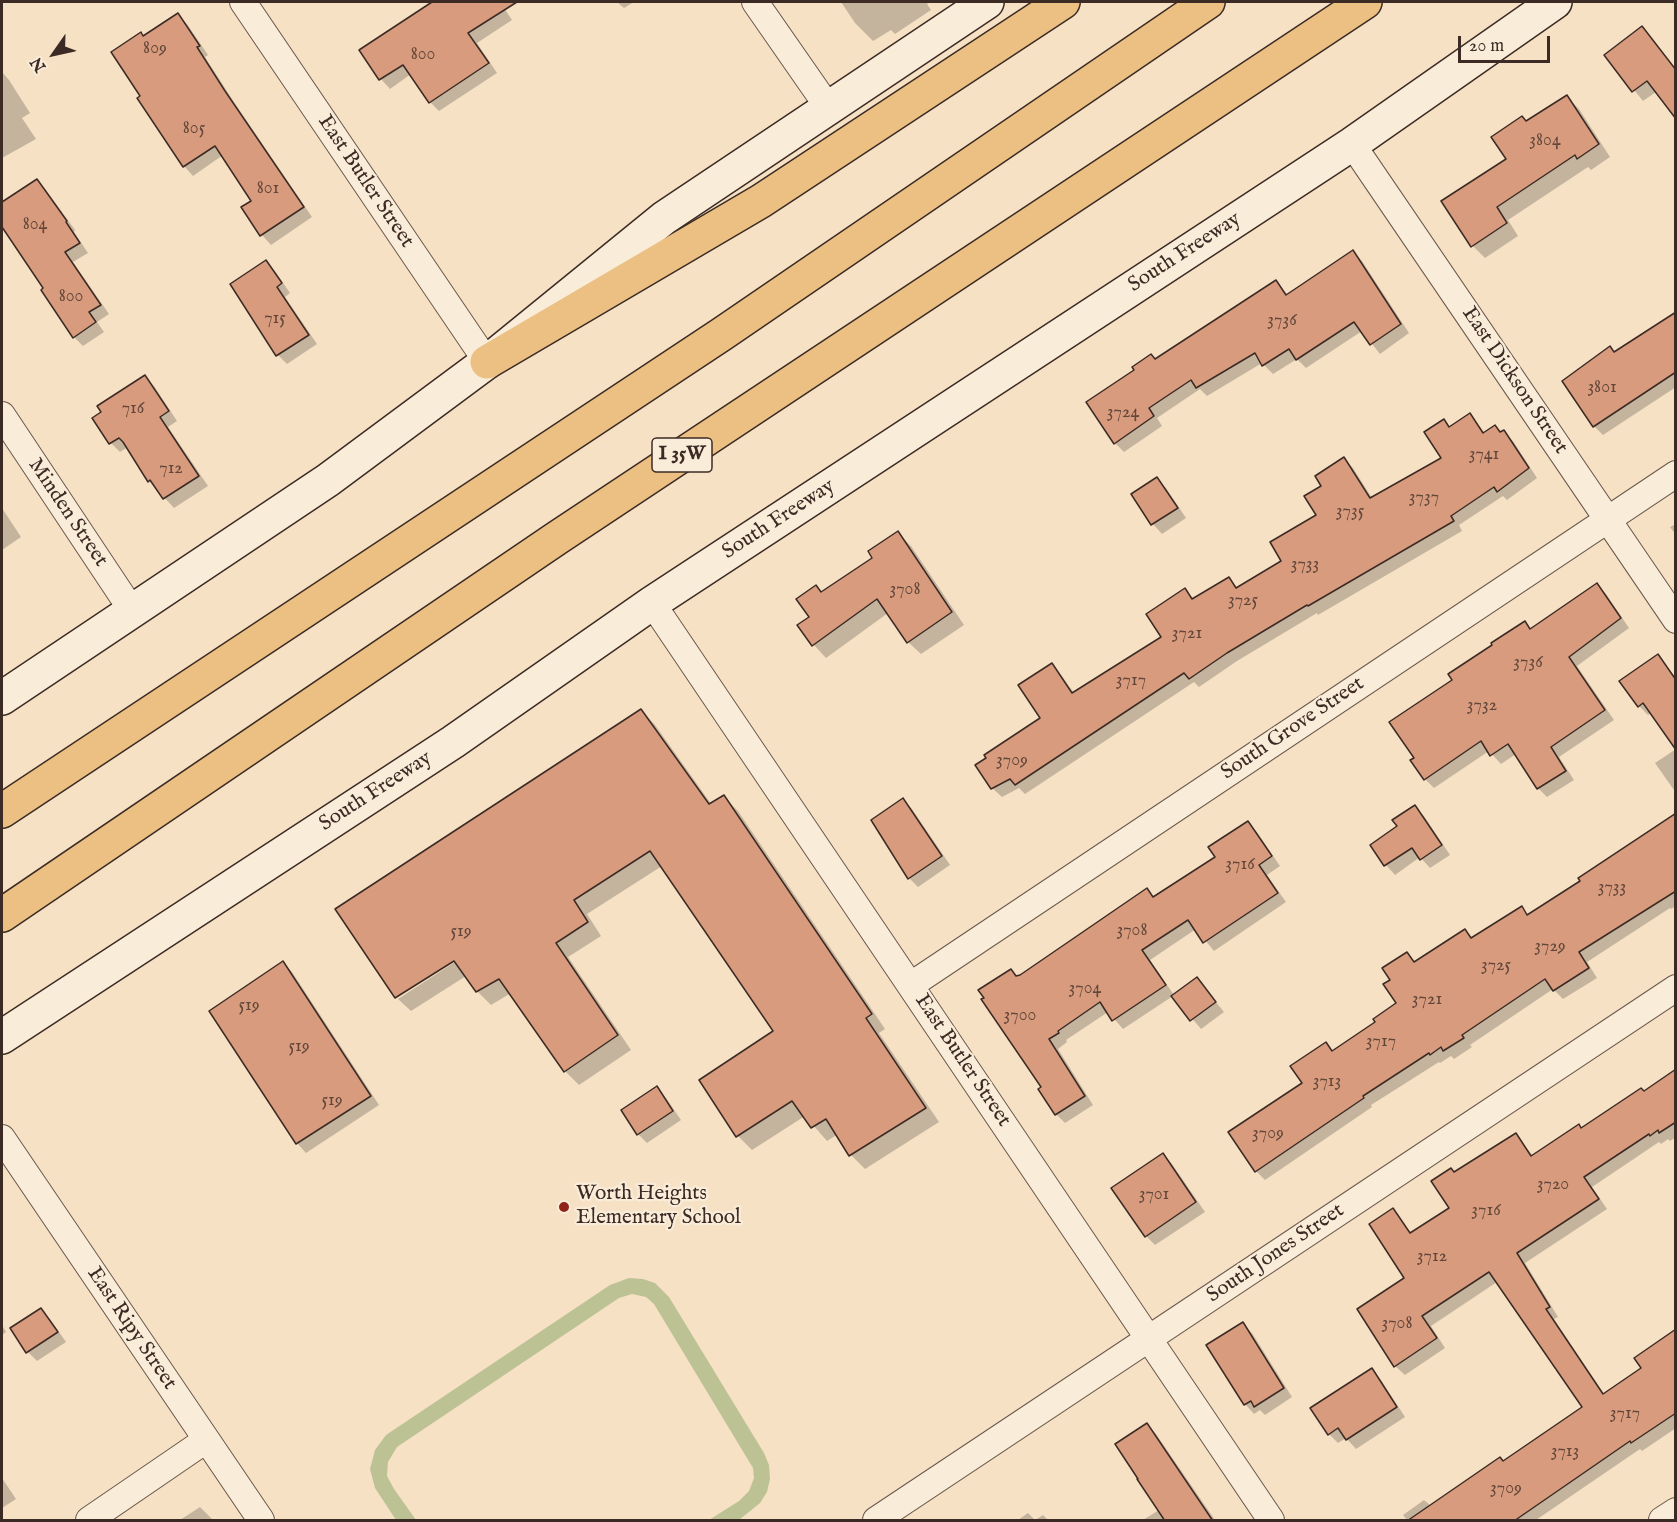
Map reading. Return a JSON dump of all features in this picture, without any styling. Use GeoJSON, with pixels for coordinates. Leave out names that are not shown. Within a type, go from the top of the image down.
{"type":"FeatureCollection","features":[{"type":"Feature","properties":{"kind":"highway"},"geometry":{"type":"LineString","coordinates":[[487,362],[761,201],[1063,2]]}},
{"type":"Feature","properties":{"kind":"highway"},"geometry":{"type":"LineString","coordinates":[[2,811],[722,334],[1208,2]]}},
{"type":"Feature","properties":{"kind":"highway","name":"I 35W"},"geometry":{"type":"LineString","coordinates":[[2,915],[547,545],[1365,2]]}},
{"type":"Feature","properties":{"kind":"main road"},"geometry":{"type":"LineString","coordinates":[[2,698],[328,480],[487,362],[664,218],[987,2]]}},
{"type":"Feature","properties":{"kind":"main road","name":"South Freeway"},"geometry":{"type":"LineString","coordinates":[[2,1037],[453,742],[652,603],[1352,144],[1555,2]]}},
{"type":"Feature","properties":{"kind":"street","name":"East Butler Street"},"geometry":{"type":"LineString","coordinates":[[243,2],[487,362]]}},
{"type":"Feature","properties":{"kind":"street"},"geometry":{"type":"LineString","coordinates":[[755,2],[828,107]]}},
{"type":"Feature","properties":{"kind":"street","name":"East Dickson Street"},"geometry":{"type":"LineString","coordinates":[[1352,144],[1676,620]]}},
{"type":"Feature","properties":{"kind":"street","name":"Minden Street"},"geometry":{"type":"LineString","coordinates":[[2,415],[133,612]]}},
{"type":"Feature","properties":{"kind":"street","name":"South Grove Street"},"geometry":{"type":"LineString","coordinates":[[911,985],[1676,474]]}},
{"type":"Feature","properties":{"kind":"street","name":"East Butler Street"},"geometry":{"type":"LineString","coordinates":[[652,603],[1271,1521]]}},
{"type":"Feature","properties":{"kind":"street","name":"South Jones Street"},"geometry":{"type":"LineString","coordinates":[[876,1521],[1676,988]]}},
{"type":"Feature","properties":{"kind":"street","name":"East Ripy Street"},"geometry":{"type":"LineString","coordinates":[[2,1138],[261,1521]]}},
{"type":"Feature","properties":{"kind":"street"},"geometry":{"type":"LineString","coordinates":[[88,1521],[206,1440]]}},
{"type":"Feature","properties":{"kind":"street"},"geometry":{"type":"LineString","coordinates":[[1662,1521],[1676,1511]]}},
{"type":"Feature","properties":{"kind":"green space"},"geometry":{"type":"Polygon","coordinates":[[[629,1278],[655,1283],[669,1297],[764,1453],[769,1465],[770,1479],[767,1492],[760,1503],[739,1520],[709,1520],[739,1501],[749,1491],[754,1478],[753,1468],[654,1304],[646,1297],[632,1294],[619,1298],[397,1447],[388,1462],[387,1476],[416,1520],[396,1520],[375,1488],[370,1469],[375,1450],[386,1435],[610,1285],[629,1278]]]}},
{"type":"Feature","properties":{"kind":"building"},"geometry":{"type":"Polygon","coordinates":[[[432,2],[517,2],[468,33],[489,63],[429,103],[403,65],[379,80],[359,50],[432,2]]]}},
{"type":"Feature","properties":{"kind":"building"},"geometry":{"type":"Polygon","coordinates":[[[178,13],[200,46],[197,47],[225,91],[304,207],[260,236],[241,207],[251,201],[215,146],[183,167],[137,98],[140,96],[111,52],[141,32],[143,36],[178,13]]]}},
{"type":"Feature","properties":{"kind":"building"},"geometry":{"type":"Polygon","coordinates":[[[1642,26],[1676,70],[1676,119],[1647,81],[1632,92],[1604,55],[1642,26]]]}},
{"type":"Feature","properties":{"kind":"building"},"geometry":{"type":"Polygon","coordinates":[[[1567,95],[1599,144],[1577,159],[1575,155],[1497,207],[1507,223],[1471,247],[1441,201],[1506,159],[1491,137],[1522,116],[1526,121],[1567,95]]]}},
{"type":"Feature","properties":{"kind":"building"},"geometry":{"type":"Polygon","coordinates":[[[37,179],[80,243],[65,252],[101,305],[89,312],[96,322],[73,338],[2,227],[2,202],[37,179]]]}},
{"type":"Feature","properties":{"kind":"building"},"geometry":{"type":"Polygon","coordinates":[[[1353,250],[1401,324],[1370,345],[1354,322],[1296,360],[1289,349],[1262,366],[1255,353],[1196,388],[1191,380],[1149,408],[1154,416],[1114,444],[1086,402],[1134,370],[1132,367],[1151,354],[1155,359],[1276,280],[1286,295],[1353,250]]]}},
{"type":"Feature","properties":{"kind":"building"},"geometry":{"type":"Polygon","coordinates":[[[266,260],[282,283],[277,287],[309,335],[276,356],[230,284],[266,260]]]}},
{"type":"Feature","properties":{"kind":"building"},"geometry":{"type":"Polygon","coordinates":[[[1676,312],[1676,372],[1593,427],[1562,381],[1610,346],[1614,352],[1676,312]]]}},
{"type":"Feature","properties":{"kind":"building"},"geometry":{"type":"Polygon","coordinates":[[[145,375],[169,411],[160,417],[199,476],[163,499],[150,480],[148,482],[123,442],[119,438],[109,444],[92,418],[101,412],[97,406],[145,375]]]}},
{"type":"Feature","properties":{"kind":"building"},"geometry":{"type":"Polygon","coordinates":[[[1470,413],[1483,433],[1495,425],[1500,432],[1504,430],[1529,468],[1497,492],[1494,487],[1451,516],[1454,521],[1307,605],[1227,653],[1189,679],[1184,673],[1015,785],[1010,779],[991,789],[975,765],[986,758],[984,755],[1040,718],[1018,685],[1052,663],[1072,693],[1161,637],[1146,614],[1185,588],[1192,599],[1229,577],[1236,588],[1281,561],[1270,542],[1316,515],[1304,496],[1321,486],[1315,476],[1344,457],[1370,498],[1441,458],[1424,432],[1444,419],[1449,427],[1470,413]]]}},
{"type":"Feature","properties":{"kind":"building"},"geometry":{"type":"Polygon","coordinates":[[[1157,477],[1178,508],[1151,525],[1131,494],[1157,477]]]}},
{"type":"Feature","properties":{"kind":"building"},"geometry":{"type":"Polygon","coordinates":[[[898,531],[952,612],[907,643],[877,599],[812,646],[797,625],[809,617],[796,599],[816,585],[821,592],[872,558],[868,551],[898,531]]]}},
{"type":"Feature","properties":{"kind":"building"},"geometry":{"type":"Polygon","coordinates":[[[1597,583],[1621,618],[1569,657],[1605,710],[1551,747],[1566,771],[1537,789],[1508,744],[1490,756],[1481,741],[1424,780],[1410,760],[1414,758],[1389,722],[1452,680],[1448,674],[1492,645],[1491,643],[1525,621],[1530,629],[1597,583]]]}},
{"type":"Feature","properties":{"kind":"building"},"geometry":{"type":"Polygon","coordinates":[[[1658,654],[1676,680],[1676,750],[1643,703],[1638,707],[1619,681],[1658,654]]]}},
{"type":"Feature","properties":{"kind":"building"},"geometry":{"type":"Polygon","coordinates":[[[641,709],[709,804],[724,795],[872,1014],[866,1018],[926,1108],[849,1156],[826,1119],[811,1128],[792,1101],[736,1137],[699,1080],[773,1031],[650,851],[574,900],[588,922],[556,943],[618,1035],[564,1072],[499,979],[476,992],[454,961],[395,998],[335,909],[641,709]]]}},
{"type":"Feature","properties":{"kind":"building"},"geometry":{"type":"Polygon","coordinates":[[[903,798],[942,856],[908,879],[871,820],[903,798]]]}},
{"type":"Feature","properties":{"kind":"building"},"geometry":{"type":"Polygon","coordinates":[[[1415,805],[1442,845],[1420,860],[1412,848],[1384,866],[1370,845],[1397,826],[1392,820],[1415,805]]]}},
{"type":"Feature","properties":{"kind":"building"},"geometry":{"type":"Polygon","coordinates":[[[1676,813],[1676,891],[1579,952],[1589,968],[1553,991],[1545,979],[1462,1035],[1464,1038],[1443,1051],[1441,1047],[1430,1055],[1429,1053],[1255,1172],[1228,1132],[1302,1083],[1290,1066],[1326,1042],[1332,1051],[1375,1022],[1373,1019],[1396,1003],[1383,984],[1390,980],[1382,968],[1407,952],[1414,962],[1465,929],[1471,938],[1522,906],[1527,915],[1580,881],[1578,878],[1676,813]]]}},
{"type":"Feature","properties":{"kind":"building"},"geometry":{"type":"Polygon","coordinates":[[[1248,821],[1272,856],[1259,865],[1278,893],[1203,943],[1188,920],[1142,950],[1166,985],[1112,1021],[1100,1002],[1049,1039],[1085,1096],[1055,1115],[1038,1089],[1041,1087],[981,999],[984,998],[978,990],[1011,969],[1016,976],[1020,975],[1147,888],[1153,897],[1215,857],[1208,847],[1248,821]]]}},
{"type":"Feature","properties":{"kind":"building"},"geometry":{"type":"Polygon","coordinates":[[[283,961],[371,1096],[296,1144],[209,1011],[283,961]]]}},
{"type":"Feature","properties":{"kind":"building"},"geometry":{"type":"Polygon","coordinates":[[[1197,977],[1216,1002],[1190,1021],[1171,996],[1197,977]]]}},
{"type":"Feature","properties":{"kind":"building"},"geometry":{"type":"Polygon","coordinates":[[[1676,1069],[1676,1122],[1659,1133],[1658,1130],[1650,1136],[1649,1134],[1584,1177],[1599,1199],[1517,1253],[1550,1307],[1546,1309],[1603,1394],[1641,1368],[1634,1358],[1676,1329],[1676,1413],[1631,1443],[1630,1441],[1514,1521],[1407,1521],[1500,1457],[1503,1461],[1582,1407],[1489,1272],[1422,1316],[1437,1338],[1394,1367],[1357,1309],[1404,1278],[1369,1224],[1393,1208],[1410,1233],[1449,1208],[1431,1181],[1451,1168],[1454,1172],[1516,1133],[1531,1156],[1579,1124],[1581,1128],[1641,1088],[1644,1091],[1676,1069]]]}},
{"type":"Feature","properties":{"kind":"building"},"geometry":{"type":"Polygon","coordinates":[[[657,1086],[673,1111],[637,1135],[621,1110],[657,1086]]]}},
{"type":"Feature","properties":{"kind":"building"},"geometry":{"type":"Polygon","coordinates":[[[1163,1153],[1196,1202],[1145,1237],[1111,1188],[1163,1153]]]}},
{"type":"Feature","properties":{"kind":"building"},"geometry":{"type":"Polygon","coordinates":[[[41,1308],[58,1332],[26,1353],[10,1328],[41,1308]]]}},
{"type":"Feature","properties":{"kind":"building"},"geometry":{"type":"Polygon","coordinates":[[[1243,1322],[1284,1388],[1254,1407],[1251,1401],[1244,1405],[1206,1345],[1243,1322]]]}},
{"type":"Feature","properties":{"kind":"building"},"geometry":{"type":"Polygon","coordinates":[[[1372,1368],[1397,1407],[1346,1440],[1338,1428],[1328,1435],[1310,1408],[1372,1368]]]}},
{"type":"Feature","properties":{"kind":"building"},"geometry":{"type":"Polygon","coordinates":[[[1147,1423],[1213,1521],[1165,1521],[1115,1444],[1147,1423]]]}},
{"type":"Feature","properties":{"kind":"place","name":"Worth Heights Elementary School"},"geometry":{"type":"Point","coordinates":[564,1207]}}]}
